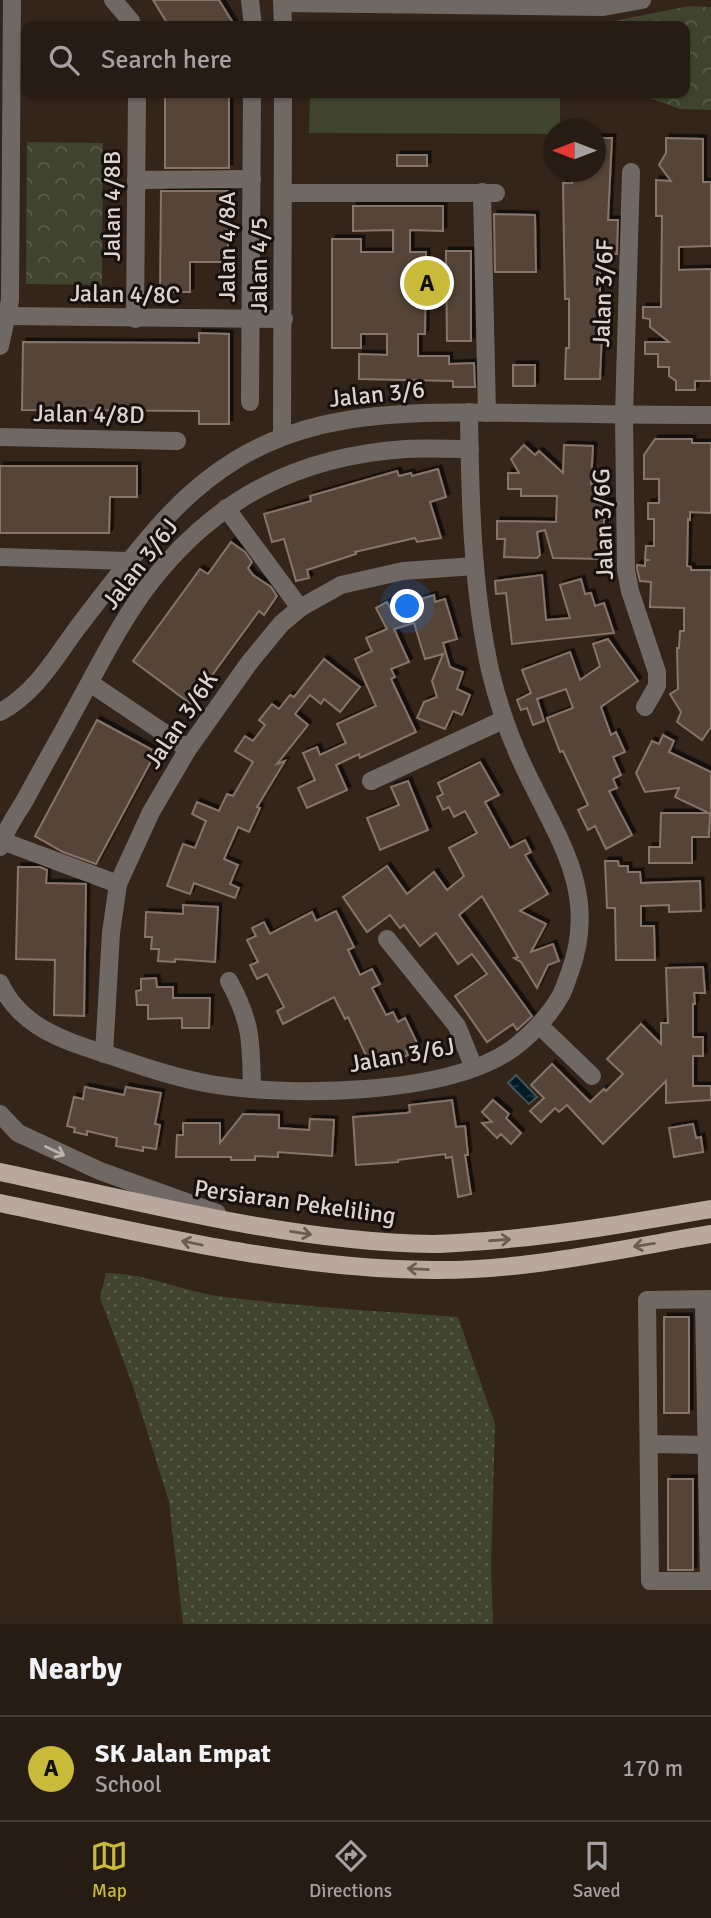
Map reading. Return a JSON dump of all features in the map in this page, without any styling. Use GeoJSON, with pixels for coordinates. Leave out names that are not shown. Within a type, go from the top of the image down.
{"type":"FeatureCollection","features":[{"type":"Feature","properties":{"kind":"main road","name":"Persiaran Pekeliling"},"geometry":{"type":"LineString","coordinates":[[0,1172],[243,1223],[359,1241],[435,1244],[526,1238],[711,1209]]}},
{"type":"Feature","properties":{"kind":"main road"},"geometry":{"type":"LineString","coordinates":[[0,1203],[241,1253],[363,1266],[435,1270],[524,1264],[711,1234]]}},
{"type":"Feature","properties":{"kind":"street"},"geometry":{"type":"LineString","coordinates":[[0,346],[10,300],[12,0]]}},
{"type":"Feature","properties":{"kind":"street"},"geometry":{"type":"LineString","coordinates":[[114,0],[131,21]]}},
{"type":"Feature","properties":{"kind":"street"},"geometry":{"type":"LineString","coordinates":[[250,0],[252,21]]}},
{"type":"Feature","properties":{"kind":"street"},"geometry":{"type":"LineString","coordinates":[[283,21],[283,2],[501,2],[603,7],[642,0]]}},
{"type":"Feature","properties":{"kind":"street","name":"Jalan 4/8B"},"geometry":{"type":"LineString","coordinates":[[135,319],[138,98]]}},
{"type":"Feature","properties":{"kind":"street","name":"Jalan 4/8A"},"geometry":{"type":"LineString","coordinates":[[250,402],[252,98]]}},
{"type":"Feature","properties":{"kind":"street","name":"Jalan 4/5"},"geometry":{"type":"LineString","coordinates":[[282,436],[284,98]]}},
{"type":"Feature","properties":{"kind":"street","name":"Jalan 3/6F"},"geometry":{"type":"LineString","coordinates":[[624,415],[631,172]]}},
{"type":"Feature","properties":{"kind":"street"},"geometry":{"type":"LineString","coordinates":[[136,180],[252,178]]}},
{"type":"Feature","properties":{"kind":"street","name":"Jalan 3/6J"},"geometry":{"type":"LineString","coordinates":[[0,983],[7,999],[21,1015],[43,1030],[155,1071],[252,1089],[340,1091],[392,1086],[474,1068],[511,1050],[539,1025],[562,994],[577,951],[581,905],[568,856],[522,765],[503,719],[480,612],[475,566],[470,449],[478,412],[489,192],[284,193]]}},
{"type":"Feature","properties":{"kind":"street","name":"Jalan 4/8C"},"geometry":{"type":"LineString","coordinates":[[8,316],[284,319]]}},
{"type":"Feature","properties":{"kind":"street","name":"Jalan 3/6"},"geometry":{"type":"LineString","coordinates":[[0,712],[13,705],[37,682],[128,561],[182,500],[229,464],[282,436],[363,416],[478,412],[711,415]]}},
{"type":"Feature","properties":{"kind":"street","name":"Jalan 3/6G"},"geometry":{"type":"LineString","coordinates":[[624,415],[626,570],[630,591],[658,678],[655,691],[645,707]]}},
{"type":"Feature","properties":{"kind":"street","name":"Jalan 4/8D"},"geometry":{"type":"LineString","coordinates":[[0,437],[177,441]]}},
{"type":"Feature","properties":{"kind":"street","name":"Jalan 3/6J"},"geometry":{"type":"LineString","coordinates":[[1,844],[123,623],[149,585],[200,527],[277,478],[308,466],[405,449],[470,449]]}},
{"type":"Feature","properties":{"kind":"street"},"geometry":{"type":"LineString","coordinates":[[226,508],[300,608]]}},
{"type":"Feature","properties":{"kind":"street"},"geometry":{"type":"LineString","coordinates":[[0,557],[128,561]]}},
{"type":"Feature","properties":{"kind":"street","name":"Jalan 3/6K"},"geometry":{"type":"LineString","coordinates":[[104,1054],[111,933],[118,884],[151,812],[188,749],[249,663],[281,624],[300,608],[341,585],[403,571],[475,566]]}},
{"type":"Feature","properties":{"kind":"street"},"geometry":{"type":"LineString","coordinates":[[90,683],[188,749]]}},
{"type":"Feature","properties":{"kind":"street"},"geometry":{"type":"LineString","coordinates":[[371,781],[503,719]]}},
{"type":"Feature","properties":{"kind":"street"},"geometry":{"type":"LineString","coordinates":[[1,844],[118,884]]}},
{"type":"Feature","properties":{"kind":"street"},"geometry":{"type":"LineString","coordinates":[[387,940],[457,1026],[474,1068]]}},
{"type":"Feature","properties":{"kind":"street"},"geometry":{"type":"LineString","coordinates":[[229,981],[244,1009],[251,1039],[252,1089]]}},
{"type":"Feature","properties":{"kind":"street"},"geometry":{"type":"LineString","coordinates":[[539,1025],[592,1076]]}},
{"type":"Feature","properties":{"kind":"street"},"geometry":{"type":"LineString","coordinates":[[0,1114],[18,1133],[100,1171],[243,1223]]}},
{"type":"Feature","properties":{"kind":"street"},"geometry":{"type":"LineString","coordinates":[[647,1300],[708,1300],[710,1581],[650,1581],[649,1444],[647,1300]]}},
{"type":"Feature","properties":{"kind":"street"},"geometry":{"type":"LineString","coordinates":[[649,1444],[709,1445]]}},
{"type":"Feature","properties":{"kind":"green space"},"geometry":{"type":"Polygon","coordinates":[[[689,6],[711,7],[711,110],[681,109],[649,98],[690,98],[690,21],[614,21],[689,6]]]}},
{"type":"Feature","properties":{"kind":"green space"},"geometry":{"type":"Polygon","coordinates":[[[310,98],[560,98],[560,119],[543,119],[543,134],[309,133],[310,98]]]}},
{"type":"Feature","properties":{"kind":"green space"},"geometry":{"type":"Polygon","coordinates":[[[27,142],[103,143],[102,285],[26,284],[27,142]]]}},
{"type":"Feature","properties":{"kind":"green space"},"geometry":{"type":"Polygon","coordinates":[[[106,1273],[134,1276],[217,1296],[247,1300],[458,1317],[495,1424],[491,1569],[493,1624],[183,1624],[169,1502],[134,1389],[100,1298],[106,1273]]]}},
{"type":"Feature","properties":{"kind":"water"},"geometry":{"type":"Polygon","coordinates":[[[516,1075],[537,1097],[529,1104],[508,1083],[516,1075]]]}},
{"type":"Feature","properties":{"kind":"building"},"geometry":{"type":"Polygon","coordinates":[[[153,0],[219,0],[232,21],[166,21],[153,0]]]}},
{"type":"Feature","properties":{"kind":"building"},"geometry":{"type":"Polygon","coordinates":[[[165,98],[229,98],[229,168],[165,168],[165,98]]]}},
{"type":"Feature","properties":{"kind":"building"},"geometry":{"type":"Polygon","coordinates":[[[606,138],[612,138],[608,220],[618,220],[617,254],[600,254],[600,309],[603,309],[600,379],[565,379],[566,348],[569,348],[569,299],[565,299],[563,183],[606,182],[606,138]]]}},
{"type":"Feature","properties":{"kind":"building"},"geometry":{"type":"Polygon","coordinates":[[[666,138],[703,139],[703,182],[711,182],[711,246],[679,247],[679,270],[711,269],[711,381],[695,381],[695,390],[676,390],[676,381],[669,376],[669,367],[658,367],[658,354],[645,354],[645,342],[669,342],[650,327],[650,319],[643,318],[643,307],[661,307],[662,216],[656,216],[656,180],[671,181],[659,165],[666,153],[666,138]]]}},
{"type":"Feature","properties":{"kind":"building"},"geometry":{"type":"Polygon","coordinates":[[[397,155],[427,155],[427,166],[397,166],[397,155]]]}},
{"type":"Feature","properties":{"kind":"building"},"geometry":{"type":"Polygon","coordinates":[[[161,191],[228,191],[228,262],[190,262],[190,292],[160,292],[161,191]]]}},
{"type":"Feature","properties":{"kind":"building"},"geometry":{"type":"Polygon","coordinates":[[[353,206],[443,206],[443,231],[410,230],[410,252],[426,252],[425,334],[418,334],[418,356],[449,356],[449,364],[474,363],[475,387],[453,387],[453,381],[359,379],[359,354],[387,355],[387,334],[361,334],[361,348],[332,348],[332,239],[361,239],[361,252],[393,252],[393,230],[353,231],[353,206]]]}},
{"type":"Feature","properties":{"kind":"building"},"geometry":{"type":"Polygon","coordinates":[[[494,214],[535,215],[536,272],[495,272],[494,214]]]}},
{"type":"Feature","properties":{"kind":"building"},"geometry":{"type":"Polygon","coordinates":[[[446,251],[471,251],[471,341],[447,341],[446,251]]]}},
{"type":"Feature","properties":{"kind":"building"},"geometry":{"type":"Polygon","coordinates":[[[199,333],[229,334],[229,424],[199,424],[199,411],[22,410],[23,342],[199,343],[199,333]]]}},
{"type":"Feature","properties":{"kind":"building"},"geometry":{"type":"Polygon","coordinates":[[[513,365],[535,365],[535,386],[513,386],[513,365]]]}},
{"type":"Feature","properties":{"kind":"building"},"geometry":{"type":"Polygon","coordinates":[[[655,439],[692,439],[692,443],[711,443],[711,513],[690,512],[690,520],[688,519],[687,566],[691,567],[691,570],[711,570],[711,727],[702,740],[677,722],[681,712],[670,694],[678,689],[677,648],[680,631],[684,631],[684,608],[650,607],[651,582],[640,581],[637,569],[637,565],[645,566],[645,561],[648,560],[645,559],[646,546],[654,546],[654,519],[648,519],[648,503],[659,503],[659,479],[644,479],[644,455],[655,439]]]}},
{"type":"Feature","properties":{"kind":"building"},"geometry":{"type":"Polygon","coordinates":[[[524,445],[535,455],[539,451],[563,473],[564,445],[593,446],[591,484],[604,484],[603,502],[611,502],[610,519],[604,519],[603,559],[553,558],[545,530],[537,532],[540,555],[537,558],[504,557],[505,539],[497,539],[497,521],[556,522],[557,496],[521,496],[521,489],[508,489],[508,473],[519,473],[511,459],[524,445]]]}},
{"type":"Feature","properties":{"kind":"building"},"geometry":{"type":"Polygon","coordinates":[[[0,466],[137,466],[137,497],[110,497],[109,533],[0,533],[0,466]]]}},
{"type":"Feature","properties":{"kind":"building"},"geometry":{"type":"Polygon","coordinates":[[[438,469],[446,497],[430,502],[441,538],[417,542],[415,538],[355,552],[356,554],[307,570],[309,578],[296,581],[284,539],[272,542],[264,514],[311,501],[310,496],[397,471],[399,476],[411,473],[412,476],[438,469]]]}},
{"type":"Feature","properties":{"kind":"building"},"geometry":{"type":"Polygon","coordinates":[[[231,542],[245,552],[252,562],[248,568],[253,575],[271,587],[277,596],[264,615],[259,611],[191,704],[133,661],[200,569],[208,574],[231,542]]]}},
{"type":"Feature","properties":{"kind":"building"},"geometry":{"type":"Polygon","coordinates":[[[542,575],[546,620],[570,618],[560,585],[581,579],[585,594],[591,593],[595,606],[604,603],[614,633],[512,644],[506,593],[496,594],[495,581],[542,575]]]}},
{"type":"Feature","properties":{"kind":"building"},"geometry":{"type":"Polygon","coordinates":[[[434,595],[435,602],[445,599],[457,639],[443,643],[450,667],[463,672],[457,689],[470,695],[462,715],[453,711],[445,729],[417,718],[424,702],[437,697],[432,681],[443,654],[425,659],[414,623],[394,629],[409,662],[391,669],[395,677],[391,679],[416,732],[360,758],[359,754],[336,765],[347,790],[307,808],[298,788],[315,780],[303,753],[317,747],[320,755],[346,743],[337,724],[376,706],[355,659],[372,651],[366,638],[387,629],[376,608],[387,602],[394,615],[423,607],[421,599],[434,595]]]}},
{"type":"Feature","properties":{"kind":"building"},"geometry":{"type":"Polygon","coordinates":[[[608,639],[638,681],[601,707],[611,735],[616,732],[625,752],[613,757],[621,775],[613,779],[617,788],[609,791],[632,835],[606,849],[595,826],[588,830],[578,810],[588,805],[563,751],[560,752],[547,718],[573,708],[566,689],[537,699],[544,721],[533,725],[527,708],[521,710],[517,700],[531,693],[522,670],[570,652],[580,680],[600,666],[593,644],[608,639]]]}},
{"type":"Feature","properties":{"kind":"building"},"geometry":{"type":"Polygon","coordinates":[[[324,659],[360,687],[340,712],[324,699],[321,704],[310,695],[295,714],[308,725],[277,764],[285,761],[257,807],[260,808],[249,832],[238,827],[224,859],[238,865],[230,884],[239,888],[235,898],[194,883],[190,894],[167,886],[183,844],[195,848],[206,821],[192,814],[197,802],[219,811],[227,794],[233,796],[253,762],[235,751],[245,736],[253,741],[265,725],[259,720],[272,704],[279,709],[290,695],[294,697],[324,659]]]}},
{"type":"Feature","properties":{"kind":"building"},"geometry":{"type":"Polygon","coordinates":[[[97,720],[156,752],[96,864],[63,852],[35,836],[97,720]]]}},
{"type":"Feature","properties":{"kind":"building"},"geometry":{"type":"Polygon","coordinates":[[[663,735],[674,741],[669,752],[711,772],[711,814],[675,797],[679,788],[645,792],[636,773],[652,741],[659,744],[663,735]]]}},
{"type":"Feature","properties":{"kind":"building"},"geometry":{"type":"Polygon","coordinates":[[[480,762],[499,795],[485,802],[510,848],[525,840],[531,852],[525,855],[548,894],[520,911],[546,924],[531,952],[553,944],[559,961],[548,965],[537,988],[521,962],[514,958],[518,957],[482,896],[459,915],[532,1016],[517,1030],[513,1024],[487,1042],[455,996],[487,974],[472,954],[458,964],[436,933],[420,946],[404,925],[400,928],[390,915],[367,932],[343,897],[387,866],[407,894],[434,872],[447,890],[464,876],[449,848],[477,833],[465,811],[454,817],[449,807],[443,810],[437,797],[443,794],[438,783],[480,762]]]}},
{"type":"Feature","properties":{"kind":"building"},"geometry":{"type":"Polygon","coordinates":[[[408,781],[428,830],[380,850],[367,818],[399,805],[391,787],[408,781]]]}},
{"type":"Feature","properties":{"kind":"building"},"geometry":{"type":"Polygon","coordinates":[[[661,813],[710,813],[709,837],[692,837],[692,863],[649,863],[649,847],[660,847],[661,813]]]}},
{"type":"Feature","properties":{"kind":"building"},"geometry":{"type":"Polygon","coordinates":[[[605,861],[618,861],[619,866],[628,866],[628,872],[640,872],[641,883],[700,881],[701,911],[669,912],[669,905],[641,906],[641,926],[654,926],[655,960],[616,960],[615,908],[607,908],[605,861]]]}},
{"type":"Feature","properties":{"kind":"building"},"geometry":{"type":"Polygon","coordinates":[[[18,867],[40,867],[47,870],[46,883],[86,884],[84,1016],[54,1015],[55,960],[16,959],[18,867]]]}},
{"type":"Feature","properties":{"kind":"building"},"geometry":{"type":"Polygon","coordinates":[[[183,905],[218,907],[215,962],[175,959],[175,962],[158,961],[159,949],[151,949],[152,937],[145,937],[146,912],[183,914],[183,905]]]}},
{"type":"Feature","properties":{"kind":"building"},"geometry":{"type":"Polygon","coordinates":[[[336,911],[354,947],[348,950],[360,975],[372,969],[380,984],[372,988],[386,1015],[393,1012],[398,1022],[405,1018],[418,1045],[406,1050],[408,1055],[393,1062],[390,1057],[371,1066],[348,1017],[345,1019],[334,997],[283,1024],[277,1011],[284,1007],[267,974],[257,979],[250,965],[258,962],[247,940],[256,936],[252,928],[264,922],[270,934],[312,912],[316,921],[336,911]]]}},
{"type":"Feature","properties":{"kind":"building"},"geometry":{"type":"Polygon","coordinates":[[[703,967],[705,993],[694,993],[693,1037],[703,1037],[703,1056],[693,1056],[693,1086],[711,1086],[711,1100],[666,1103],[666,1081],[603,1144],[567,1105],[559,1112],[555,1108],[541,1122],[530,1111],[544,1098],[531,1085],[552,1064],[590,1102],[604,1089],[606,1091],[623,1074],[607,1059],[641,1024],[661,1044],[661,1023],[668,1023],[666,968],[703,967]]]}},
{"type":"Feature","properties":{"kind":"building"},"geometry":{"type":"Polygon","coordinates":[[[156,978],[157,987],[173,987],[173,998],[210,998],[209,1028],[182,1028],[182,1018],[148,1019],[148,1005],[137,1005],[136,991],[141,990],[141,979],[156,978]]]}},
{"type":"Feature","properties":{"kind":"building"},"geometry":{"type":"Polygon","coordinates":[[[85,1087],[124,1095],[126,1087],[161,1093],[155,1124],[160,1125],[156,1149],[143,1147],[143,1151],[116,1146],[117,1138],[87,1131],[87,1135],[74,1132],[75,1128],[67,1126],[74,1097],[83,1099],[85,1087]]]}},
{"type":"Feature","properties":{"kind":"building"},"geometry":{"type":"Polygon","coordinates":[[[452,1100],[456,1127],[465,1126],[468,1155],[465,1155],[471,1194],[458,1197],[452,1157],[446,1158],[445,1154],[398,1162],[356,1165],[353,1117],[406,1113],[410,1112],[409,1105],[452,1100]]]}},
{"type":"Feature","properties":{"kind":"building"},"geometry":{"type":"Polygon","coordinates":[[[493,1100],[509,1114],[506,1118],[521,1133],[511,1144],[501,1134],[497,1138],[482,1123],[492,1122],[482,1112],[493,1100]]]}},
{"type":"Feature","properties":{"kind":"building"},"geometry":{"type":"Polygon","coordinates":[[[243,1114],[279,1115],[279,1128],[309,1130],[310,1119],[334,1120],[332,1156],[278,1152],[278,1157],[255,1156],[255,1160],[176,1157],[177,1135],[183,1135],[183,1123],[220,1123],[220,1143],[243,1114]]]}},
{"type":"Feature","properties":{"kind":"building"},"geometry":{"type":"Polygon","coordinates":[[[693,1124],[696,1138],[701,1137],[703,1152],[674,1157],[669,1128],[693,1124]]]}},
{"type":"Feature","properties":{"kind":"building"},"geometry":{"type":"Polygon","coordinates":[[[664,1317],[689,1317],[689,1413],[664,1413],[664,1317]]]}},
{"type":"Feature","properties":{"kind":"building"},"geometry":{"type":"Polygon","coordinates":[[[668,1479],[693,1479],[693,1570],[668,1570],[668,1479]]]}},
{"type":"Feature","properties":{"kind":"place","name":"SK Jalan Empat"},"geometry":{"type":"Point","coordinates":[427,283]}}]}
